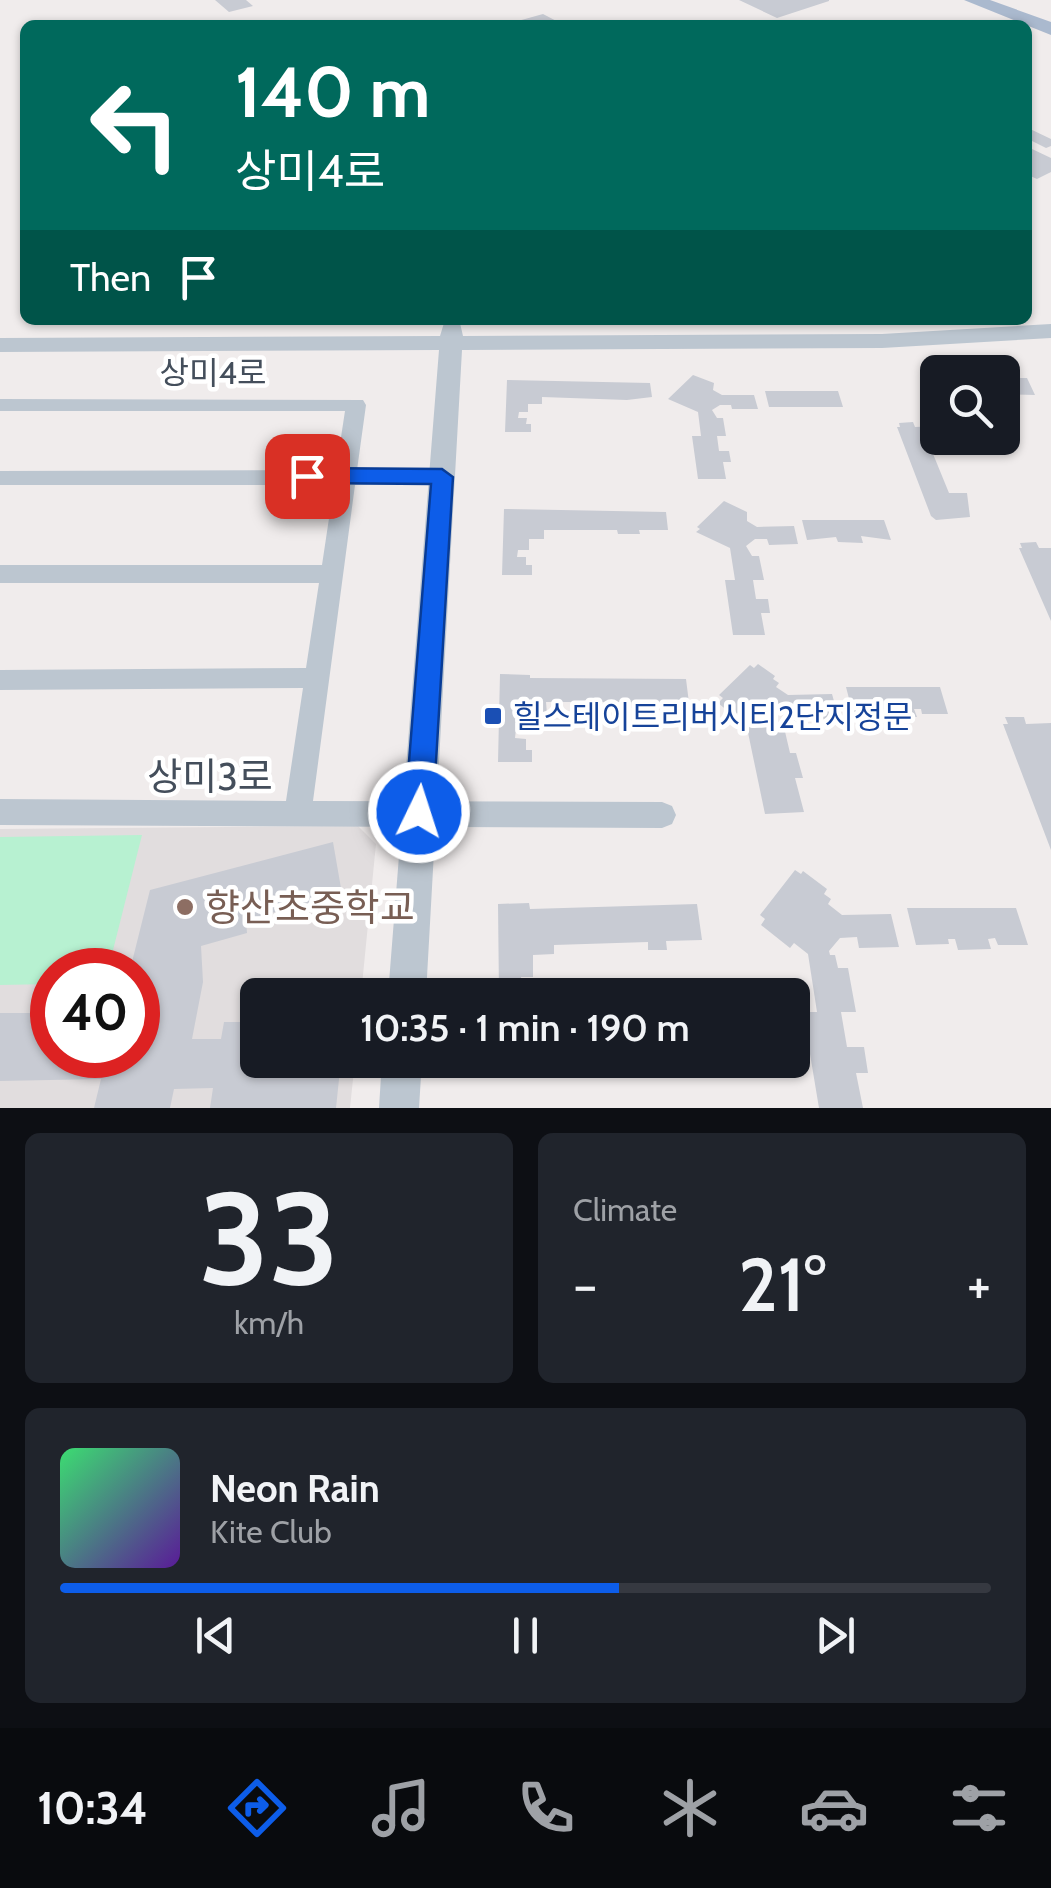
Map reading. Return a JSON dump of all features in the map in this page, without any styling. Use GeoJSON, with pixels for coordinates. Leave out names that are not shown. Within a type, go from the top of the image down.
{"type":"FeatureCollection","features":[{"type":"Feature","properties":{"kind":"main road"},"geometry":{"type":"LineString","coordinates":[[998,0],[1051,20]]}},
{"type":"Feature","properties":{"kind":"main road"},"geometry":{"type":"LineString","coordinates":[[1017,0],[1051,11]]}},
{"type":"Feature","properties":{"kind":"main road"},"geometry":{"type":"LineString","coordinates":[[974,1],[1016,20]]}},
{"type":"Feature","properties":{"kind":"main road"},"geometry":{"type":"LineString","coordinates":[[974,1],[1020,20]]}},
{"type":"Feature","properties":{"kind":"street"},"geometry":{"type":"LineString","coordinates":[[0,345],[895,325]]}},
{"type":"Feature","properties":{"kind":"street"},"geometry":{"type":"LineString","coordinates":[[0,328],[882,341],[1051,331]]}},
{"type":"Feature","properties":{"kind":"street"},"geometry":{"type":"LineString","coordinates":[[407,978],[452,336]]}},
{"type":"Feature","properties":{"kind":"street","name":"상미4로"},"geometry":{"type":"LineString","coordinates":[[0,405],[356,405],[298,814]]}},
{"type":"Feature","properties":{"kind":"street"},"geometry":{"type":"LineString","coordinates":[[0,478],[442,477]]}},
{"type":"Feature","properties":{"kind":"street"},"geometry":{"type":"LineString","coordinates":[[0,574],[332,574]]}},
{"type":"Feature","properties":{"kind":"street"},"geometry":{"type":"LineString","coordinates":[[0,680],[317,678]]}},
{"type":"Feature","properties":{"kind":"street","name":"상미3로"},"geometry":{"type":"LineString","coordinates":[[0,812],[662,815]]}},
{"type":"Feature","properties":{"kind":"street"},"geometry":{"type":"LineString","coordinates":[[399,1108],[401,1078]]}},
{"type":"Feature","properties":{"kind":"shaded area","name":"향산초중학교"},"geometry":{"type":"Polygon","coordinates":[[[358,826],[376,844],[363,978],[240,978],[240,1078],[353,1078],[350,1108],[0,1108],[0,829],[358,826]]]}},
{"type":"Feature","properties":{"kind":"green space"},"geometry":{"type":"Polygon","coordinates":[[[142,835],[114,948],[30,948],[30,984],[0,985],[0,837],[142,835]]]}},
{"type":"Feature","properties":{"kind":"building"},"geometry":{"type":"Polygon","coordinates":[[[215,0],[246,0],[253,6],[229,12],[215,0]]]}},
{"type":"Feature","properties":{"kind":"building"},"geometry":{"type":"Polygon","coordinates":[[[739,0],[829,0],[829,1],[777,18],[739,0]]]}},
{"type":"Feature","properties":{"kind":"building"},"geometry":{"type":"Polygon","coordinates":[[[543,14],[554,20],[521,20],[543,14]]]}},
{"type":"Feature","properties":{"kind":"building"},"geometry":{"type":"Polygon","coordinates":[[[1032,130],[1051,139],[1051,146],[1046,148],[1032,141],[1032,130]]]}},
{"type":"Feature","properties":{"kind":"building"},"geometry":{"type":"Polygon","coordinates":[[[1032,149],[1051,158],[1051,172],[1037,179],[1032,177],[1032,149]]]}},
{"type":"Feature","properties":{"kind":"building"},"geometry":{"type":"Polygon","coordinates":[[[693,375],[714,383],[713,390],[722,395],[754,395],[758,409],[720,405],[712,410],[717,418],[723,418],[726,436],[717,436],[719,451],[729,451],[731,462],[723,462],[726,479],[698,479],[692,436],[701,436],[698,412],[668,399],[693,375]]]}},
{"type":"Feature","properties":{"kind":"building"},"geometry":{"type":"Polygon","coordinates":[[[1020,378],[1027,378],[1035,395],[1020,395],[1020,378]]]}},
{"type":"Feature","properties":{"kind":"building"},"geometry":{"type":"Polygon","coordinates":[[[507,380],[650,383],[652,397],[542,397],[542,404],[528,404],[528,412],[519,412],[518,418],[527,418],[526,424],[531,424],[531,432],[505,432],[507,380]]]}},
{"type":"Feature","properties":{"kind":"building"},"geometry":{"type":"Polygon","coordinates":[[[765,391],[838,391],[843,407],[769,407],[765,391]]]}},
{"type":"Feature","properties":{"kind":"building"},"geometry":{"type":"Polygon","coordinates":[[[913,422],[915,427],[920,427],[920,455],[933,455],[949,493],[967,493],[970,517],[936,520],[931,516],[897,427],[899,423],[913,422]]]}},
{"type":"Feature","properties":{"kind":"building"},"geometry":{"type":"Polygon","coordinates":[[[724,501],[747,512],[747,521],[757,527],[794,526],[798,544],[769,545],[767,539],[755,539],[746,546],[752,556],[759,556],[764,580],[753,580],[756,599],[768,599],[770,613],[761,613],[765,635],[733,635],[725,580],[735,580],[730,548],[696,532],[724,501]]]}},
{"type":"Feature","properties":{"kind":"building"},"geometry":{"type":"Polygon","coordinates":[[[504,509],[666,512],[668,530],[618,534],[617,530],[544,530],[544,539],[529,539],[529,550],[518,550],[517,557],[526,557],[526,565],[532,565],[532,575],[502,575],[504,509]]]}},
{"type":"Feature","properties":{"kind":"building"},"geometry":{"type":"Polygon","coordinates":[[[802,520],[884,520],[891,540],[861,536],[863,543],[838,542],[836,537],[807,540],[802,520]]]}},
{"type":"Feature","properties":{"kind":"building"},"geometry":{"type":"Polygon","coordinates":[[[1036,542],[1039,548],[1051,548],[1051,621],[1019,548],[1020,543],[1036,542]]]}},
{"type":"Feature","properties":{"kind":"building"},"geometry":{"type":"Polygon","coordinates":[[[758,664],[775,676],[773,679],[779,683],[776,687],[788,695],[832,694],[839,719],[802,720],[800,713],[786,713],[785,709],[771,719],[772,723],[783,723],[790,753],[796,753],[803,778],[795,778],[804,812],[765,814],[746,723],[751,723],[750,718],[737,713],[734,716],[718,703],[723,698],[719,695],[750,665],[754,668],[758,664]]]}},
{"type":"Feature","properties":{"kind":"building"},"geometry":{"type":"Polygon","coordinates":[[[500,674],[530,678],[686,679],[689,703],[631,708],[631,702],[546,702],[547,714],[528,714],[529,729],[516,729],[515,738],[526,739],[526,750],[532,750],[532,762],[498,762],[500,674]]]}},
{"type":"Feature","properties":{"kind":"building"},"geometry":{"type":"Polygon","coordinates":[[[846,687],[940,687],[948,714],[922,714],[921,709],[914,709],[917,717],[888,717],[886,709],[881,713],[853,714],[846,687]]]}},
{"type":"Feature","properties":{"kind":"building"},"geometry":{"type":"Polygon","coordinates":[[[1005,717],[1024,717],[1026,724],[1051,723],[1051,850],[1003,724],[1008,724],[1005,717]]]}},
{"type":"Feature","properties":{"kind":"building"},"geometry":{"type":"Polygon","coordinates":[[[333,842],[342,894],[246,920],[247,933],[201,946],[203,982],[192,1039],[221,1039],[224,1022],[240,1022],[240,1078],[339,1078],[336,1108],[210,1108],[213,1088],[174,1089],[170,1108],[94,1108],[101,1079],[0,1081],[0,1013],[30,1013],[30,1078],[160,1078],[160,948],[136,948],[150,890],[333,842]]]}},
{"type":"Feature","properties":{"kind":"building"},"geometry":{"type":"Polygon","coordinates":[[[795,870],[801,874],[803,871],[827,889],[824,894],[831,899],[828,904],[842,915],[891,914],[899,947],[859,948],[857,937],[840,938],[829,951],[835,955],[838,968],[848,968],[856,1012],[841,1012],[847,1047],[864,1047],[868,1073],[856,1073],[863,1108],[819,1108],[810,1054],[810,1012],[817,1012],[808,954],[794,943],[790,948],[761,925],[765,919],[760,915],[795,870]]]}},
{"type":"Feature","properties":{"kind":"building"},"geometry":{"type":"Polygon","coordinates":[[[529,903],[530,909],[697,904],[702,940],[666,941],[667,950],[648,950],[648,942],[554,945],[554,954],[533,955],[533,977],[499,978],[498,904],[529,903]]]}},
{"type":"Feature","properties":{"kind":"building"},"geometry":{"type":"Polygon","coordinates":[[[907,908],[1016,908],[1028,945],[998,945],[995,938],[988,939],[991,949],[958,950],[955,939],[948,939],[949,944],[916,945],[907,908]]]}},
{"type":"Feature","properties":{"kind":"place","name":"힐스테이트리버시티2단지정문"},"geometry":{"type":"Point","coordinates":[493,716]}},
{"type":"Feature","properties":{"kind":"place","name":"향산초중학교"},"geometry":{"type":"Point","coordinates":[185,907]}},
{"type":"Feature","properties":{"kind":"route"},"geometry":{"type":"LineString","coordinates":[[307,476],[442,477],[419,812]]}}]}
